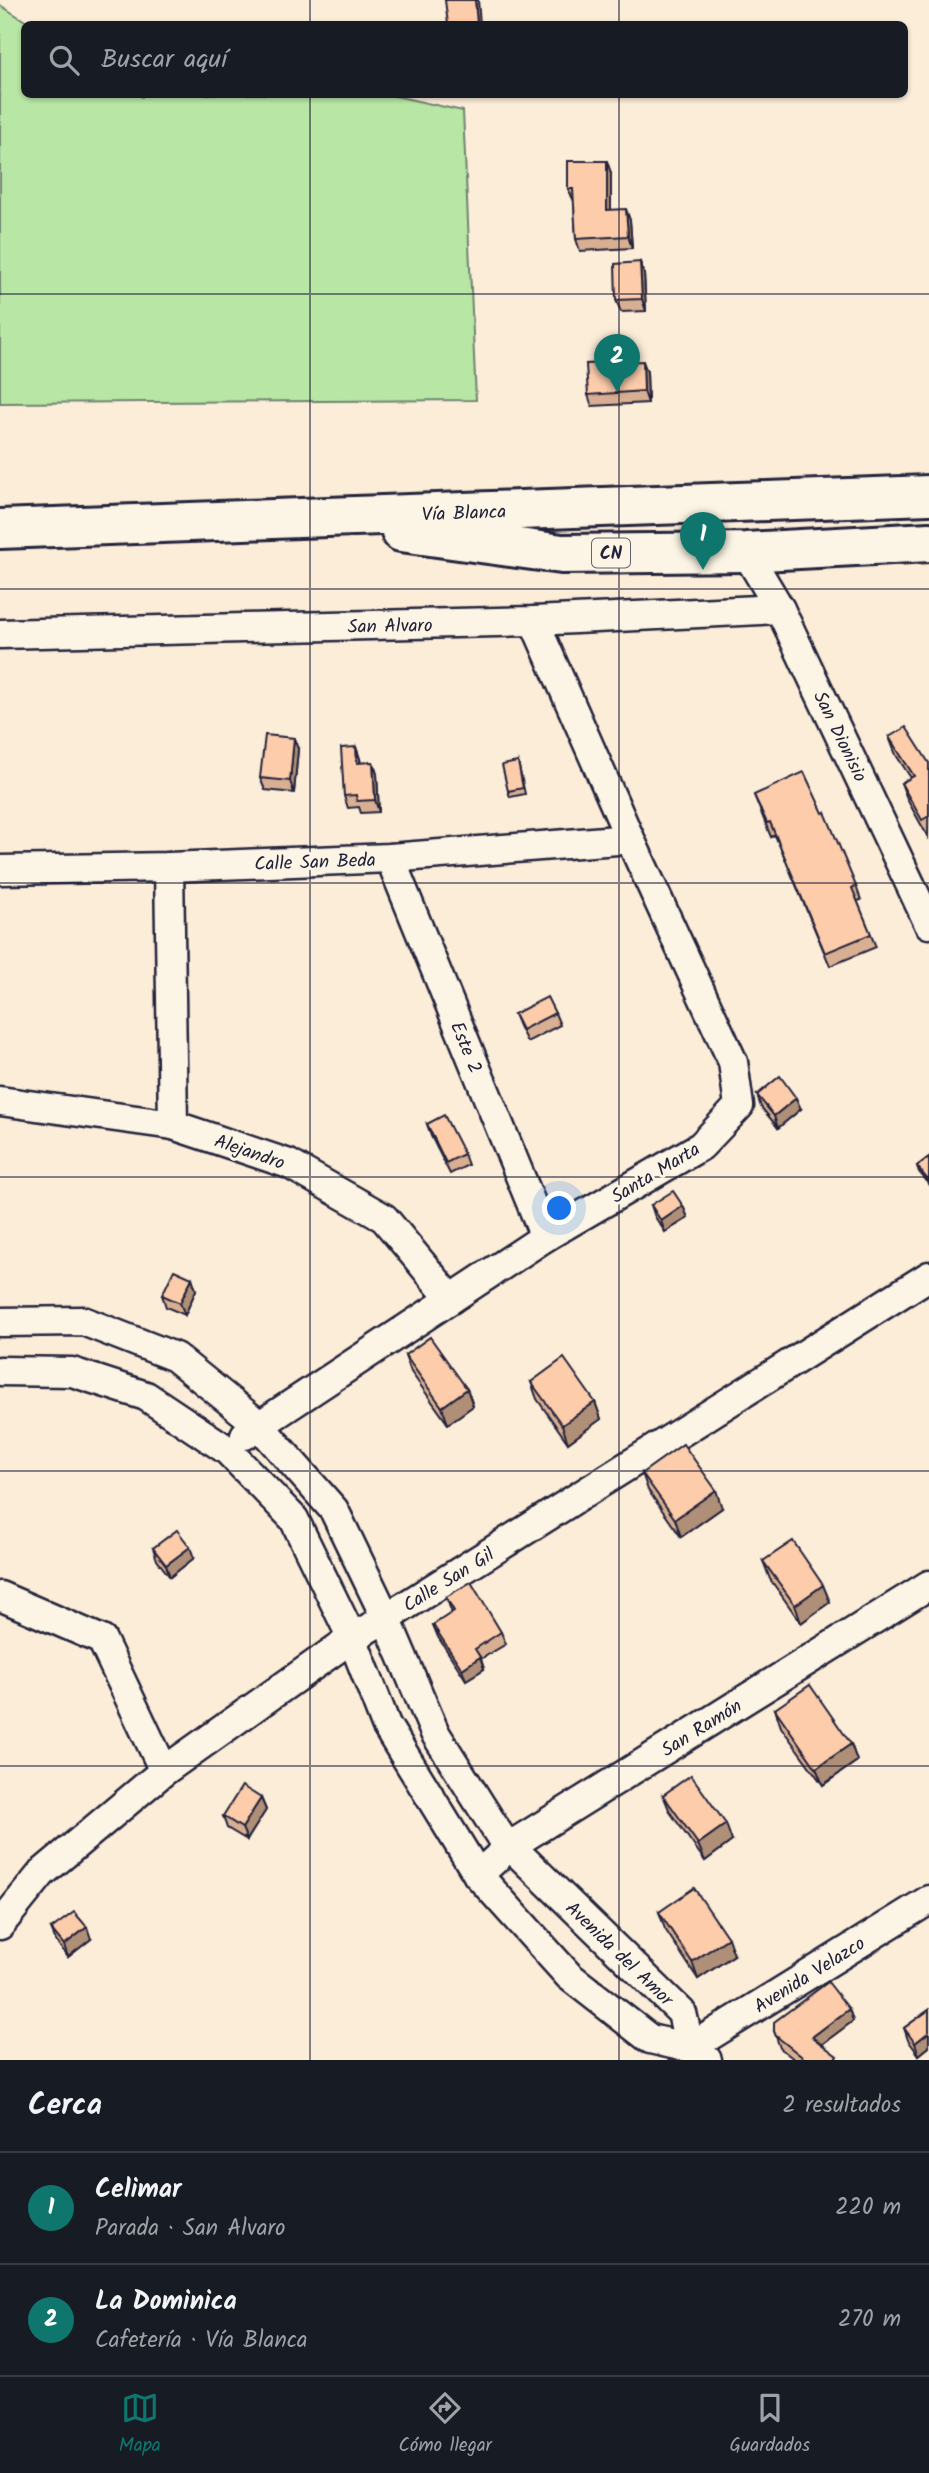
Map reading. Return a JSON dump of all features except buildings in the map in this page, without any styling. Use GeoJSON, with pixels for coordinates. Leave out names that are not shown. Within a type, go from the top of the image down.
{"type":"FeatureCollection","features":[{"type":"Feature","properties":{"kind":"highway","name":"Vía Blanca"},"geometry":{"type":"LineString","coordinates":[[0,529],[929,495]]}},
{"type":"Feature","properties":{"kind":"highway","name":"CN"},"geometry":{"type":"LineString","coordinates":[[295,518],[562,554],[746,552],[929,542]]}},
{"type":"Feature","properties":{"kind":"street","name":"San Dionisio"},"geometry":{"type":"LineString","coordinates":[[746,552],[780,610],[920,881],[929,924]]}},
{"type":"Feature","properties":{"kind":"street","name":"San Alvaro"},"geometry":{"type":"LineString","coordinates":[[0,634],[534,621],[780,610]]}},
{"type":"Feature","properties":{"kind":"street","name":"Santa Marta"},"geometry":{"type":"LineString","coordinates":[[227,1450],[258,1424],[545,1237],[701,1146],[739,1106],[733,1062],[630,839],[534,621]]}},
{"type":"Feature","properties":{"kind":"street","name":"Calle San Beda"},"geometry":{"type":"LineString","coordinates":[[0,870],[169,867],[390,858],[630,839]]}},
{"type":"Feature","properties":{"kind":"street","name":"Este 2"},"geometry":{"type":"LineString","coordinates":[[390,858],[545,1237]]}},
{"type":"Feature","properties":{"kind":"street"},"geometry":{"type":"LineString","coordinates":[[169,867],[173,1125]]}},
{"type":"Feature","properties":{"kind":"street","name":"Alejandro"},"geometry":{"type":"LineString","coordinates":[[0,1101],[173,1125],[289,1164],[384,1218],[451,1299]]}},
{"type":"Feature","properties":{"kind":"street","name":"Calle San Gil"},"geometry":{"type":"LineString","coordinates":[[0,1925],[42,1873],[164,1772],[352,1638],[929,1276]]}},
{"type":"Feature","properties":{"kind":"street","name":"Avenida del Amor"},"geometry":{"type":"LineString","coordinates":[[0,1322],[83,1321],[175,1357],[258,1424],[334,1510],[386,1618],[435,1733],[500,1836],[682,2013],[691,2057]]}},
{"type":"Feature","properties":{"kind":"street"},"geometry":{"type":"LineString","coordinates":[[0,1371],[72,1373],[146,1396],[227,1450],[293,1519],[352,1638],[386,1725],[478,1875],[569,1976],[650,2039],[691,2057]]}},
{"type":"Feature","properties":{"kind":"street","name":"San Ramón"},"geometry":{"type":"LineString","coordinates":[[478,1875],[510,1846],[929,1585]]}},
{"type":"Feature","properties":{"kind":"street"},"geometry":{"type":"LineString","coordinates":[[0,1596],[102,1640],[164,1772]]}},
{"type":"Feature","properties":{"kind":"street","name":"Avenida Velazco"},"geometry":{"type":"LineString","coordinates":[[691,2057],[929,1900]]}},
{"type":"Feature","properties":{"kind":"green space"},"geometry":{"type":"Polygon","coordinates":[[[0,5],[25,21],[21,21],[21,98],[404,98],[463,111],[476,400],[0,403],[0,5]]]}},
{"type":"Feature","properties":{"kind":"place","name":"La Dominica"},"geometry":{"type":"Point","coordinates":[617,392]}},
{"type":"Feature","properties":{"kind":"place","name":"Celimar"},"geometry":{"type":"Point","coordinates":[703,570]}}]}
